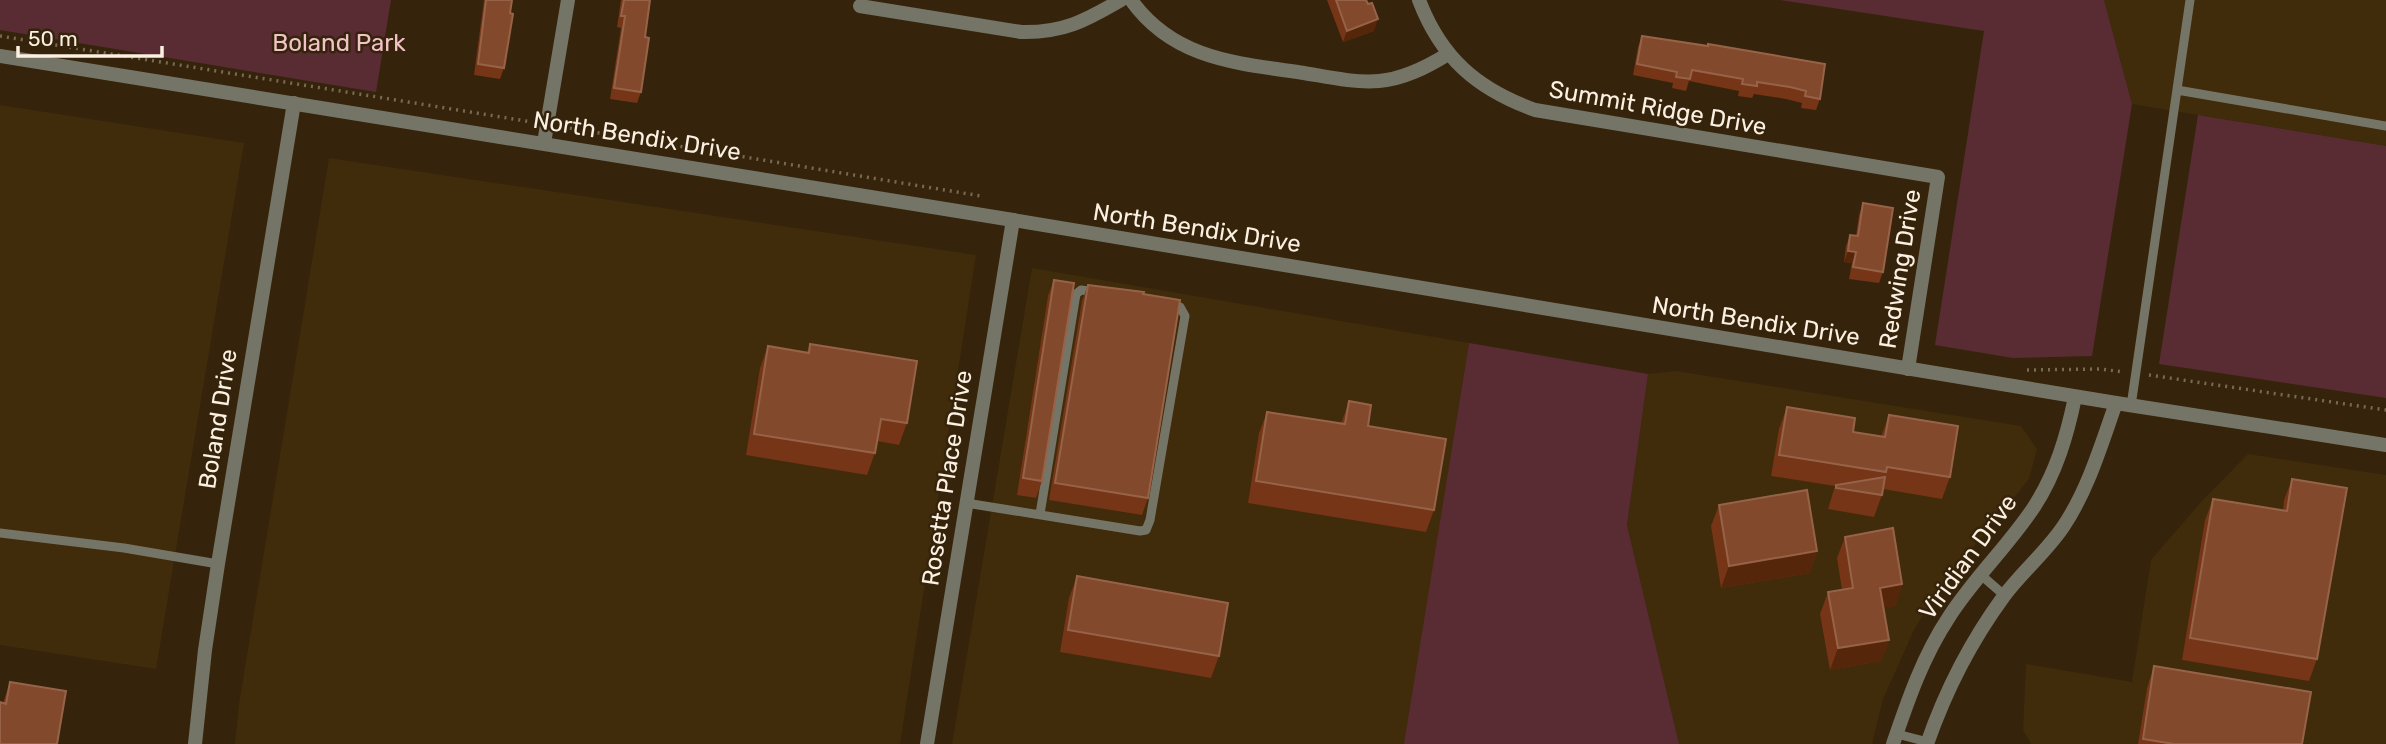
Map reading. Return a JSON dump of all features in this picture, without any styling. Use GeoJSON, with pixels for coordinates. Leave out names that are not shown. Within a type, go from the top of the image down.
{"type":"FeatureCollection","features":[{"type":"Feature","properties":{"kind":"street"},"geometry":{"type":"LineString","coordinates":[[544,143],[568,0]]}},
{"type":"Feature","properties":{"kind":"street"},"geometry":{"type":"LineString","coordinates":[[860,6],[1021,32],[1039,32],[1071,27],[1121,0]]}},
{"type":"Feature","properties":{"kind":"street"},"geometry":{"type":"LineString","coordinates":[[1131,0],[1156,29],[1177,43],[1200,54],[1237,63],[1357,81],[1379,81],[1413,73],[1448,54]]}},
{"type":"Feature","properties":{"kind":"street","name":"Summit Ridge Drive"},"geometry":{"type":"LineString","coordinates":[[1419,0],[1433,32],[1464,71],[1486,88],[1535,110],[1938,177]]}},
{"type":"Feature","properties":{"kind":"street","name":"North Bendix Drive"},"geometry":{"type":"LineString","coordinates":[[0,56],[1013,220],[2123,405],[2386,445]]}},
{"type":"Feature","properties":{"kind":"street","name":"Boland Drive"},"geometry":{"type":"LineString","coordinates":[[195,744],[218,564],[294,103]]}},
{"type":"Feature","properties":{"kind":"street","name":"Redwing Drive"},"geometry":{"type":"LineString","coordinates":[[1908,369],[1938,177]]}},
{"type":"Feature","properties":{"kind":"street","name":"Rosetta Place Drive"},"geometry":{"type":"LineString","coordinates":[[927,744],[1013,220]]}},
{"type":"Feature","properties":{"kind":"street","name":"Viridian Drive"},"geometry":{"type":"LineString","coordinates":[[1895,739],[1924,660],[1949,616],[2034,507],[2054,471],[2068,431],[2075,397]]}},
{"type":"Feature","properties":{"kind":"street"},"geometry":{"type":"LineString","coordinates":[[1927,743],[1955,675],[2004,595],[2063,527],[2123,405]]}},
{"type":"Feature","properties":{"kind":"lane"},"geometry":{"type":"LineString","coordinates":[[2123,405],[2190,0]]}},
{"type":"Feature","properties":{"kind":"lane"},"geometry":{"type":"LineString","coordinates":[[2177,90],[2386,126]]}},
{"type":"Feature","properties":{"kind":"lane"},"geometry":{"type":"LineString","coordinates":[[1040,514],[1076,294],[1082,290],[1102,293]]}},
{"type":"Feature","properties":{"kind":"lane"},"geometry":{"type":"LineString","coordinates":[[966,503],[1146,530],[1150,520],[1185,316],[1180,307],[1160,303]]}},
{"type":"Feature","properties":{"kind":"lane"},"geometry":{"type":"LineString","coordinates":[[0,533],[124,548],[218,564]]}},
{"type":"Feature","properties":{"kind":"lane"},"geometry":{"type":"LineString","coordinates":[[1980,575],[2004,595]]}},
{"type":"Feature","properties":{"kind":"lane"},"geometry":{"type":"LineString","coordinates":[[1895,739],[1927,743]]}},
{"type":"Feature","properties":{"kind":"path"},"geometry":{"type":"LineString","coordinates":[[0,36],[530,122]]}},
{"type":"Feature","properties":{"kind":"path"},"geometry":{"type":"LineString","coordinates":[[2022,370],[2099,369]]}},
{"type":"Feature","properties":{"kind":"path"},"geometry":{"type":"LineString","coordinates":[[2160,376],[2386,410]]}},
{"type":"Feature","properties":{"kind":"shaded area"},"geometry":{"type":"Polygon","coordinates":[[[2104,0],[2386,0],[2386,146],[2132,104],[2104,0]]]}},
{"type":"Feature","properties":{"kind":"shaded area"},"geometry":{"type":"Polygon","coordinates":[[[0,105],[244,143],[156,669],[0,645],[0,105]]]}},
{"type":"Feature","properties":{"kind":"shaded area"},"geometry":{"type":"Polygon","coordinates":[[[329,158],[976,255],[900,744],[235,744],[239,704],[329,158]]]}},
{"type":"Feature","properties":{"kind":"shaded area"},"geometry":{"type":"Polygon","coordinates":[[[1032,268],[1469,343],[1405,744],[952,744],[1032,268]]]}},
{"type":"Feature","properties":{"kind":"shaded area"},"geometry":{"type":"Polygon","coordinates":[[[1676,371],[2021,426],[2037,449],[2029,479],[1940,587],[1914,630],[1883,699],[1872,744],[1679,744],[1627,525],[1648,374],[1676,371]]]}},
{"type":"Feature","properties":{"kind":"shaded area"},"geometry":{"type":"Polygon","coordinates":[[[2248,454],[2386,475],[2386,744],[2031,744],[2023,730],[2026,664],[2132,682],[2151,560],[2201,502],[2248,454]]]}},
{"type":"Feature","properties":{"kind":"green space","name":"Boland Park"},"geometry":{"type":"Polygon","coordinates":[[[0,0],[391,0],[376,92],[0,30],[0,0]]]}},
{"type":"Feature","properties":{"kind":"green space"},"geometry":{"type":"Polygon","coordinates":[[[1780,0],[2104,0],[2132,104],[2092,356],[2013,358],[1935,345],[1984,31],[1780,0]]]}},
{"type":"Feature","properties":{"kind":"green space"},"geometry":{"type":"Polygon","coordinates":[[[2198,115],[2386,146],[2386,398],[2159,364],[2198,115]]]}},
{"type":"Feature","properties":{"kind":"green space"},"geometry":{"type":"Polygon","coordinates":[[[1469,343],[1648,374],[1627,525],[1679,744],[1404,744],[1469,343]]]}},
{"type":"Feature","properties":{"kind":"building"},"geometry":{"type":"Polygon","coordinates":[[[486,0],[512,0],[510,13],[513,14],[504,68],[478,64],[486,0]]]}},
{"type":"Feature","properties":{"kind":"building"},"geometry":{"type":"Polygon","coordinates":[[[624,0],[650,0],[645,37],[649,38],[641,92],[614,88],[625,16],[621,16],[624,0]]]}},
{"type":"Feature","properties":{"kind":"building"},"geometry":{"type":"Polygon","coordinates":[[[1336,0],[1366,0],[1368,4],[1372,3],[1378,19],[1347,31],[1336,0]]]}},
{"type":"Feature","properties":{"kind":"building"},"geometry":{"type":"Polygon","coordinates":[[[1642,36],[1825,64],[1820,99],[1805,96],[1806,91],[1790,87],[1757,82],[1757,86],[1742,84],[1743,79],[1692,70],[1690,79],[1676,77],[1677,72],[1637,64],[1642,36]]]}},
{"type":"Feature","properties":{"kind":"building"},"geometry":{"type":"Polygon","coordinates":[[[1863,203],[1893,208],[1883,272],[1853,267],[1856,252],[1848,251],[1850,235],[1858,236],[1863,203]]]}},
{"type":"Feature","properties":{"kind":"building"},"geometry":{"type":"Polygon","coordinates":[[[1054,280],[1074,283],[1042,481],[1023,478],[1054,280]]]}},
{"type":"Feature","properties":{"kind":"building"},"geometry":{"type":"Polygon","coordinates":[[[1088,285],[1144,292],[1143,294],[1180,300],[1148,498],[1055,483],[1088,285]]]}},
{"type":"Feature","properties":{"kind":"building"},"geometry":{"type":"Polygon","coordinates":[[[810,344],[917,361],[907,423],[881,419],[875,453],[754,434],[768,346],[809,353],[810,344]]]}},
{"type":"Feature","properties":{"kind":"building"},"geometry":{"type":"Polygon","coordinates":[[[1349,401],[1371,405],[1368,426],[1446,439],[1434,510],[1256,481],[1267,412],[1345,424],[1349,401]]]}},
{"type":"Feature","properties":{"kind":"building"},"geometry":{"type":"Polygon","coordinates":[[[1787,407],[1855,418],[1853,432],[1885,437],[1889,415],[1958,426],[1950,477],[1887,467],[1886,472],[1779,455],[1787,407]]]}},
{"type":"Feature","properties":{"kind":"building"},"geometry":{"type":"Polygon","coordinates":[[[1885,477],[1882,495],[1836,488],[1836,485],[1885,477]]]}},
{"type":"Feature","properties":{"kind":"building"},"geometry":{"type":"Polygon","coordinates":[[[2292,479],[2347,488],[2317,659],[2190,638],[2213,499],[2287,511],[2292,479]]]}},
{"type":"Feature","properties":{"kind":"building"},"geometry":{"type":"Polygon","coordinates":[[[1807,490],[1817,551],[1729,566],[1719,505],[1807,490]]]}},
{"type":"Feature","properties":{"kind":"building"},"geometry":{"type":"Polygon","coordinates":[[[1893,528],[1902,584],[1880,588],[1889,640],[1838,648],[1828,592],[1853,588],[1845,537],[1893,528]]]}},
{"type":"Feature","properties":{"kind":"building"},"geometry":{"type":"Polygon","coordinates":[[[1077,576],[1228,603],[1219,656],[1068,630],[1077,576]]]}},
{"type":"Feature","properties":{"kind":"building"},"geometry":{"type":"Polygon","coordinates":[[[2154,666],[2311,692],[2302,744],[2174,744],[2143,739],[2154,666]]]}},
{"type":"Feature","properties":{"kind":"building"},"geometry":{"type":"Polygon","coordinates":[[[10,682],[66,691],[57,744],[0,744],[0,702],[6,704],[10,682]]]}}]}
